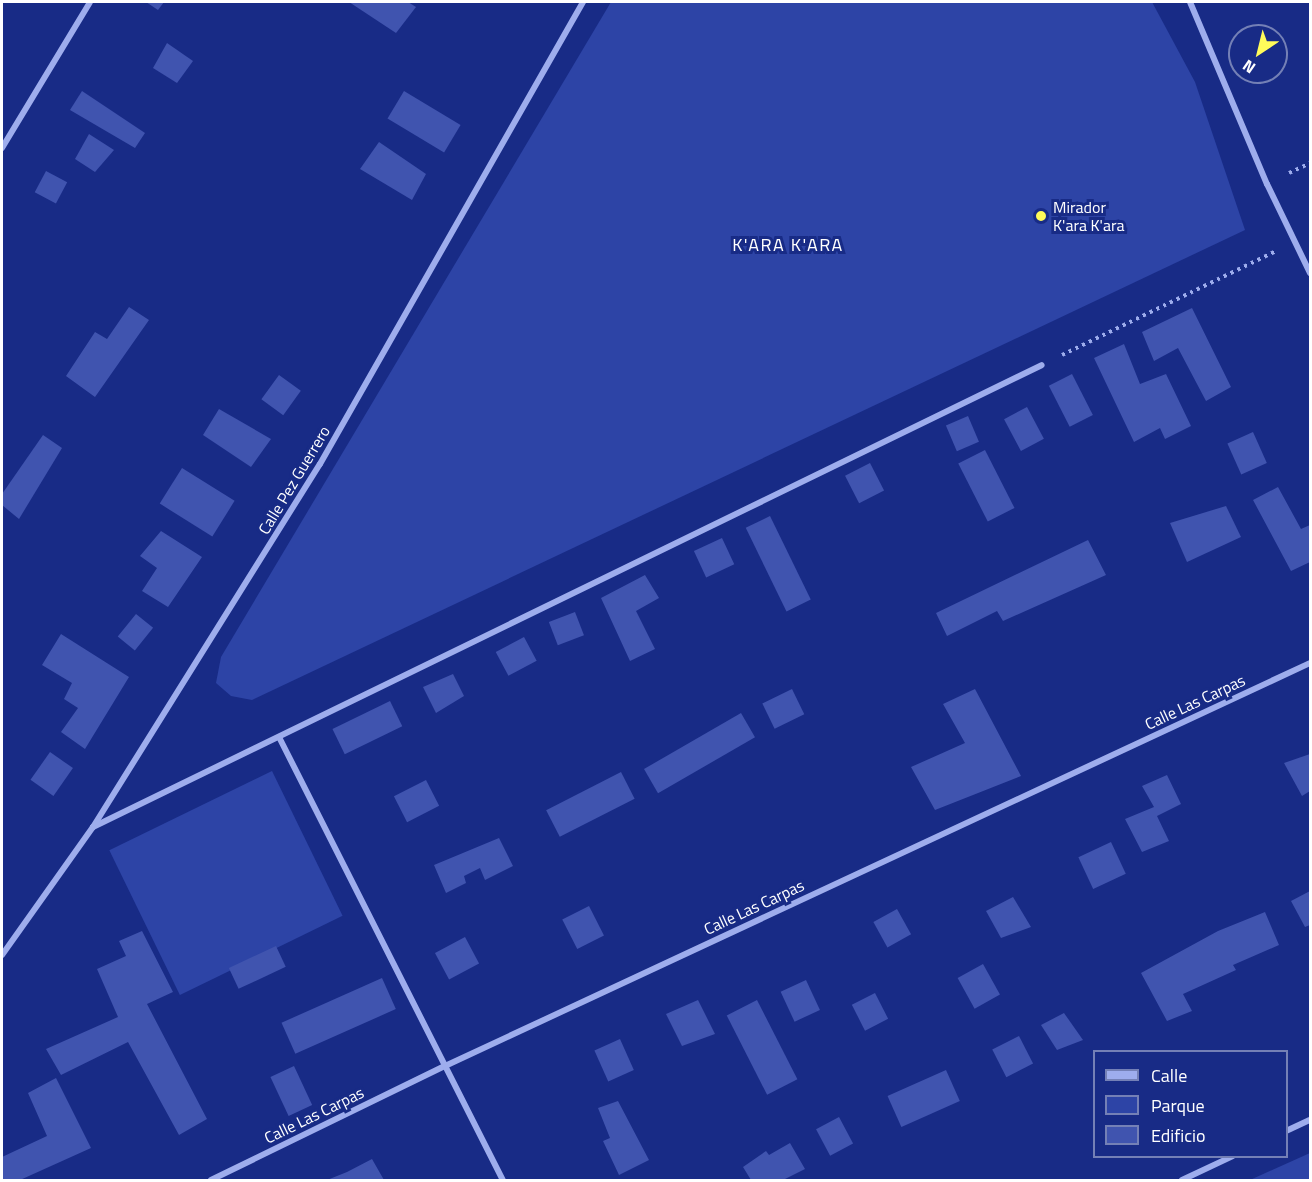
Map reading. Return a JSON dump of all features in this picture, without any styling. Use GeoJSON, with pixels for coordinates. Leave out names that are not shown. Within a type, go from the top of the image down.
{"type":"FeatureCollection","features":[{"type":"Feature","properties":{"kind":"street"},"geometry":{"type":"LineString","coordinates":[[2,148],[90,2]]}},
{"type":"Feature","properties":{"kind":"street","name":"Calle Pez Guerrero"},"geometry":{"type":"LineString","coordinates":[[2,956],[93,827],[320,464],[583,2]]}},
{"type":"Feature","properties":{"kind":"street"},"geometry":{"type":"LineString","coordinates":[[1190,2],[1294,243],[1311,273]]}},
{"type":"Feature","properties":{"kind":"street"},"geometry":{"type":"LineString","coordinates":[[93,827],[280,739],[1042,364]]}},
{"type":"Feature","properties":{"kind":"street","name":"Calle Las Carpas"},"geometry":{"type":"LineString","coordinates":[[211,1180],[445,1066],[1311,663]]}},
{"type":"Feature","properties":{"kind":"street"},"geometry":{"type":"LineString","coordinates":[[280,739],[503,1180]]}},
{"type":"Feature","properties":{"kind":"street"},"geometry":{"type":"LineString","coordinates":[[1288,1131],[1311,1120]]}},
{"type":"Feature","properties":{"kind":"street"},"geometry":{"type":"LineString","coordinates":[[1182,1180],[1229,1158]]}},
{"type":"Feature","properties":{"kind":"path"},"geometry":{"type":"LineString","coordinates":[[1042,364],[1294,243]]}},
{"type":"Feature","properties":{"kind":"green space"},"geometry":{"type":"Polygon","coordinates":[[[611,2],[1152,2],[1195,82],[1245,230],[252,700],[231,696],[216,683],[221,657],[611,2]]]}},
{"type":"Feature","properties":{"kind":"green space"},"geometry":{"type":"Polygon","coordinates":[[[272,771],[343,916],[180,995],[109,850],[272,771]]]}},
{"type":"Feature","properties":{"kind":"green space"},"geometry":{"type":"Polygon","coordinates":[[[1310,1153],[1310,1180],[1250,1180],[1310,1153]]]}},
{"type":"Feature","properties":{"kind":"building"},"geometry":{"type":"Polygon","coordinates":[[[146,2],[164,2],[158,10],[146,2]]]}},
{"type":"Feature","properties":{"kind":"building"},"geometry":{"type":"Polygon","coordinates":[[[349,2],[408,2],[416,7],[396,33],[349,2]]]}},
{"type":"Feature","properties":{"kind":"building"},"geometry":{"type":"Polygon","coordinates":[[[167,43],[193,61],[177,83],[153,68],[167,43]]]}},
{"type":"Feature","properties":{"kind":"building"},"geometry":{"type":"Polygon","coordinates":[[[82,91],[145,133],[135,148],[70,110],[82,91]]]}},
{"type":"Feature","properties":{"kind":"building"},"geometry":{"type":"Polygon","coordinates":[[[404,91],[461,125],[444,152],[388,118],[404,91]]]}},
{"type":"Feature","properties":{"kind":"building"},"geometry":{"type":"Polygon","coordinates":[[[89,134],[114,150],[95,172],[75,159],[89,134]]]}},
{"type":"Feature","properties":{"kind":"building"},"geometry":{"type":"Polygon","coordinates":[[[379,142],[426,174],[412,200],[360,169],[379,142]]]}},
{"type":"Feature","properties":{"kind":"building"},"geometry":{"type":"Polygon","coordinates":[[[46,171],[67,182],[56,203],[35,192],[46,171]]]}},
{"type":"Feature","properties":{"kind":"building"},"geometry":{"type":"Polygon","coordinates":[[[129,307],[149,320],[95,397],[66,376],[95,332],[107,339],[129,307]]]}},
{"type":"Feature","properties":{"kind":"building"},"geometry":{"type":"Polygon","coordinates":[[[1192,308],[1231,387],[1206,401],[1178,348],[1154,361],[1142,332],[1192,308]]]}},
{"type":"Feature","properties":{"kind":"building"},"geometry":{"type":"Polygon","coordinates":[[[1124,344],[1140,384],[1166,374],[1191,426],[1165,439],[1160,428],[1134,442],[1094,358],[1124,344]]]}},
{"type":"Feature","properties":{"kind":"building"},"geometry":{"type":"Polygon","coordinates":[[[1072,374],[1093,415],[1070,427],[1049,386],[1072,374]]]}},
{"type":"Feature","properties":{"kind":"building"},"geometry":{"type":"Polygon","coordinates":[[[279,375],[301,391],[283,415],[261,399],[279,375]]]}},
{"type":"Feature","properties":{"kind":"building"},"geometry":{"type":"Polygon","coordinates":[[[1027,407],[1044,439],[1021,451],[1004,419],[1027,407]]]}},
{"type":"Feature","properties":{"kind":"building"},"geometry":{"type":"Polygon","coordinates":[[[219,409],[271,439],[251,467],[203,435],[219,409]]]}},
{"type":"Feature","properties":{"kind":"building"},"geometry":{"type":"Polygon","coordinates":[[[968,416],[979,442],[957,451],[946,425],[968,416]]]}},
{"type":"Feature","properties":{"kind":"building"},"geometry":{"type":"Polygon","coordinates":[[[1253,432],[1267,463],[1241,474],[1227,443],[1253,432]]]}},
{"type":"Feature","properties":{"kind":"building"},"geometry":{"type":"Polygon","coordinates":[[[43,435],[62,448],[19,519],[2,505],[2,494],[43,435]]]}},
{"type":"Feature","properties":{"kind":"building"},"geometry":{"type":"Polygon","coordinates":[[[985,450],[1015,508],[988,522],[958,464],[985,450]]]}},
{"type":"Feature","properties":{"kind":"building"},"geometry":{"type":"Polygon","coordinates":[[[870,463],[884,491],[859,503],[845,476],[870,463]]]}},
{"type":"Feature","properties":{"kind":"building"},"geometry":{"type":"Polygon","coordinates":[[[182,468],[235,501],[212,536],[160,504],[182,468]]]}},
{"type":"Feature","properties":{"kind":"building"},"geometry":{"type":"Polygon","coordinates":[[[1278,487],[1301,529],[1310,525],[1310,562],[1291,571],[1253,500],[1278,487]]]}},
{"type":"Feature","properties":{"kind":"building"},"geometry":{"type":"Polygon","coordinates":[[[1226,506],[1241,537],[1187,562],[1170,523],[1226,506]]]}},
{"type":"Feature","properties":{"kind":"building"},"geometry":{"type":"Polygon","coordinates":[[[770,516],[811,600],[787,611],[746,528],[770,516]]]}},
{"type":"Feature","properties":{"kind":"building"},"geometry":{"type":"Polygon","coordinates":[[[161,531],[202,557],[168,607],[142,591],[157,568],[140,556],[161,531]]]}},
{"type":"Feature","properties":{"kind":"building"},"geometry":{"type":"Polygon","coordinates":[[[722,538],[734,564],[706,577],[694,551],[722,538]]]}},
{"type":"Feature","properties":{"kind":"building"},"geometry":{"type":"Polygon","coordinates":[[[1088,540],[1106,575],[1003,621],[997,611],[947,636],[936,613],[1088,540]]]}},
{"type":"Feature","properties":{"kind":"building"},"geometry":{"type":"Polygon","coordinates":[[[645,575],[659,598],[636,611],[655,649],[630,661],[601,598],[645,575]]]}},
{"type":"Feature","properties":{"kind":"building"},"geometry":{"type":"Polygon","coordinates":[[[575,612],[584,635],[558,645],[549,622],[575,612]]]}},
{"type":"Feature","properties":{"kind":"building"},"geometry":{"type":"Polygon","coordinates":[[[136,614],[153,628],[135,650],[118,637],[136,614]]]}},
{"type":"Feature","properties":{"kind":"building"},"geometry":{"type":"Polygon","coordinates":[[[61,634],[129,677],[85,749],[61,732],[78,708],[64,699],[72,683],[42,665],[61,634]]]}},
{"type":"Feature","properties":{"kind":"building"},"geometry":{"type":"Polygon","coordinates":[[[524,637],[537,661],[508,676],[496,652],[524,637]]]}},
{"type":"Feature","properties":{"kind":"building"},"geometry":{"type":"Polygon","coordinates":[[[453,674],[464,696],[436,713],[423,687],[453,674]]]}},
{"type":"Feature","properties":{"kind":"building"},"geometry":{"type":"Polygon","coordinates":[[[792,689],[804,714],[775,729],[762,703],[792,689]]]}},
{"type":"Feature","properties":{"kind":"building"},"geometry":{"type":"Polygon","coordinates":[[[975,689],[1021,776],[935,810],[911,767],[965,743],[943,704],[975,689]]]}},
{"type":"Feature","properties":{"kind":"building"},"geometry":{"type":"Polygon","coordinates":[[[390,701],[402,726],[345,754],[332,729],[390,701]]]}},
{"type":"Feature","properties":{"kind":"building"},"geometry":{"type":"Polygon","coordinates":[[[741,713],[755,737],[658,793],[644,769],[741,713]]]}},
{"type":"Feature","properties":{"kind":"building"},"geometry":{"type":"Polygon","coordinates":[[[50,752],[73,768],[53,796],[30,780],[50,752]]]}},
{"type":"Feature","properties":{"kind":"building"},"geometry":{"type":"Polygon","coordinates":[[[1310,754],[1310,791],[1302,796],[1284,763],[1310,754]]]}},
{"type":"Feature","properties":{"kind":"building"},"geometry":{"type":"Polygon","coordinates":[[[621,772],[635,799],[560,837],[546,810],[621,772]]]}},
{"type":"Feature","properties":{"kind":"building"},"geometry":{"type":"Polygon","coordinates":[[[1167,775],[1181,804],[1157,816],[1169,841],[1142,852],[1125,819],[1154,807],[1142,786],[1167,775]]]}},
{"type":"Feature","properties":{"kind":"building"},"geometry":{"type":"Polygon","coordinates":[[[426,780],[439,806],[407,822],[394,796],[426,780]]]}},
{"type":"Feature","properties":{"kind":"building"},"geometry":{"type":"Polygon","coordinates":[[[499,838],[513,866],[485,880],[480,868],[464,876],[466,883],[446,893],[434,865],[499,838]]]}},
{"type":"Feature","properties":{"kind":"building"},"geometry":{"type":"Polygon","coordinates":[[[1111,842],[1126,874],[1093,889],[1078,857],[1111,842]]]}},
{"type":"Feature","properties":{"kind":"building"},"geometry":{"type":"Polygon","coordinates":[[[1310,891],[1310,925],[1305,927],[1291,901],[1310,891]]]}},
{"type":"Feature","properties":{"kind":"building"},"geometry":{"type":"Polygon","coordinates":[[[1013,897],[1031,927],[1001,938],[986,911],[1013,897]]]}},
{"type":"Feature","properties":{"kind":"building"},"geometry":{"type":"Polygon","coordinates":[[[589,906],[604,935],[577,949],[562,920],[589,906]]]}},
{"type":"Feature","properties":{"kind":"building"},"geometry":{"type":"Polygon","coordinates":[[[897,909],[911,934],[887,947],[873,922],[897,909]]]}},
{"type":"Feature","properties":{"kind":"building"},"geometry":{"type":"Polygon","coordinates":[[[1265,912],[1279,945],[1233,965],[1236,970],[1183,994],[1192,1011],[1167,1021],[1141,973],[1218,931],[1265,912]]]}},
{"type":"Feature","properties":{"kind":"building"},"geometry":{"type":"Polygon","coordinates":[[[142,931],[173,992],[147,1004],[207,1119],[179,1135],[128,1042],[61,1075],[46,1049],[118,1017],[97,969],[126,956],[119,941],[142,931]]]}},
{"type":"Feature","properties":{"kind":"building"},"geometry":{"type":"Polygon","coordinates":[[[465,937],[479,963],[449,979],[435,953],[465,937]]]}},
{"type":"Feature","properties":{"kind":"building"},"geometry":{"type":"Polygon","coordinates":[[[276,946],[286,967],[239,989],[229,968],[276,946]]]}},
{"type":"Feature","properties":{"kind":"building"},"geometry":{"type":"Polygon","coordinates":[[[983,964],[1000,995],[975,1009],[958,978],[983,964]]]}},
{"type":"Feature","properties":{"kind":"building"},"geometry":{"type":"Polygon","coordinates":[[[382,978],[396,1009],[295,1054],[282,1023],[382,978]]]}},
{"type":"Feature","properties":{"kind":"building"},"geometry":{"type":"Polygon","coordinates":[[[806,980],[820,1010],[795,1022],[781,992],[806,980]]]}},
{"type":"Feature","properties":{"kind":"building"},"geometry":{"type":"Polygon","coordinates":[[[875,993],[888,1019],[865,1031],[852,1005],[875,993]]]}},
{"type":"Feature","properties":{"kind":"building"},"geometry":{"type":"Polygon","coordinates":[[[698,1000],[715,1034],[682,1046],[666,1014],[698,1000]]]}},
{"type":"Feature","properties":{"kind":"building"},"geometry":{"type":"Polygon","coordinates":[[[757,1000],[797,1079],[767,1095],[727,1015],[757,1000]]]}},
{"type":"Feature","properties":{"kind":"building"},"geometry":{"type":"Polygon","coordinates":[[[1064,1013],[1083,1040],[1057,1050],[1041,1025],[1064,1013]]]}},
{"type":"Feature","properties":{"kind":"building"},"geometry":{"type":"Polygon","coordinates":[[[1019,1036],[1033,1064],[1006,1077],[992,1050],[1019,1036]]]}},
{"type":"Feature","properties":{"kind":"building"},"geometry":{"type":"Polygon","coordinates":[[[620,1039],[634,1070],[608,1081],[594,1050],[620,1039]]]}},
{"type":"Feature","properties":{"kind":"building"},"geometry":{"type":"Polygon","coordinates":[[[294,1066],[312,1105],[289,1116],[270,1077],[294,1066]]]}},
{"type":"Feature","properties":{"kind":"building"},"geometry":{"type":"Polygon","coordinates":[[[946,1070],[960,1101],[901,1127],[888,1096],[946,1070]]]}},
{"type":"Feature","properties":{"kind":"building"},"geometry":{"type":"Polygon","coordinates":[[[56,1078],[91,1148],[20,1180],[2,1180],[2,1157],[47,1136],[28,1093],[56,1078]]]}},
{"type":"Feature","properties":{"kind":"building"},"geometry":{"type":"Polygon","coordinates":[[[618,1101],[649,1160],[619,1175],[603,1141],[610,1138],[598,1108],[618,1101]]]}},
{"type":"Feature","properties":{"kind":"building"},"geometry":{"type":"Polygon","coordinates":[[[839,1117],[853,1143],[830,1156],[816,1129],[839,1117]]]}},
{"type":"Feature","properties":{"kind":"building"},"geometry":{"type":"Polygon","coordinates":[[[790,1143],[805,1169],[783,1180],[751,1180],[743,1167],[766,1151],[769,1155],[790,1143]]]}},
{"type":"Feature","properties":{"kind":"building"},"geometry":{"type":"Polygon","coordinates":[[[372,1159],[384,1180],[327,1180],[347,1172],[372,1159]]]}},
{"type":"Feature","properties":{"kind":"place","name":"Mirador K'ara K'ara"},"geometry":{"type":"Point","coordinates":[1041,216]}},
{"type":"Feature","properties":{"kind":"district","name":"K'ARA K'ARA"},"geometry":{"type":"Point","coordinates":[788,245]}}]}
